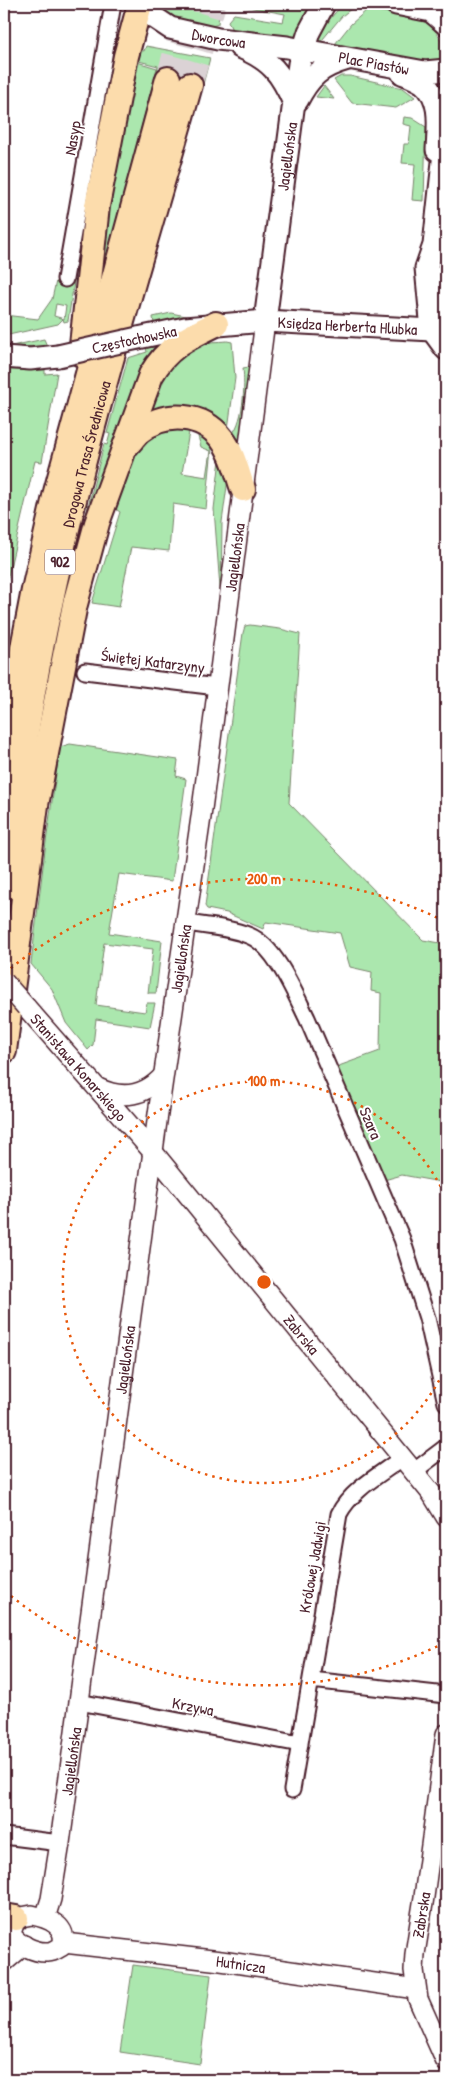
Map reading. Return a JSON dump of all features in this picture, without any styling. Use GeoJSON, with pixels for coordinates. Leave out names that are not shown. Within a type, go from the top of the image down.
{"type":"FeatureCollection","features":[{"type":"Feature","properties":{"kind":"main road"},"geometry":{"type":"LineString","coordinates":[[74,421],[97,206],[124,64],[140,4]]}},
{"type":"Feature","properties":{"kind":"main road","name":"Dworcowa"},"geometry":{"type":"LineString","coordinates":[[146,4],[152,16],[164,25],[224,40],[302,50]]}},
{"type":"Feature","properties":{"kind":"main road","name":"Jagiellońska"},"geometry":{"type":"LineString","coordinates":[[265,322],[302,50],[313,23],[324,4]]}},
{"type":"Feature","properties":{"kind":"main road"},"geometry":{"type":"LineString","coordinates":[[396,4],[431,12],[446,24]]}},
{"type":"Feature","properties":{"kind":"main road"},"geometry":{"type":"LineString","coordinates":[[224,40],[260,56],[274,68],[284,80],[295,105]]}},
{"type":"Feature","properties":{"kind":"main road","name":"Plac Piastów"},"geometry":{"type":"LineString","coordinates":[[302,50],[424,72],[446,70]]}},
{"type":"Feature","properties":{"kind":"main road"},"geometry":{"type":"LineString","coordinates":[[295,105],[304,87],[318,72],[326,66],[348,59]]}},
{"type":"Feature","properties":{"kind":"main road"},"geometry":{"type":"LineString","coordinates":[[389,67],[423,83],[432,94],[437,106],[436,161],[439,198]]}},
{"type":"Feature","properties":{"kind":"main road","name":"Drogowa Trasa Średnicowa"},"geometry":{"type":"LineString","coordinates":[[4,746],[34,590],[74,421],[179,82],[49,608],[27,720],[4,888]]}},
{"type":"Feature","properties":{"kind":"main road"},"geometry":{"type":"LineString","coordinates":[[446,134],[434,245],[440,295],[446,314]]}},
{"type":"Feature","properties":{"kind":"main road"},"geometry":{"type":"LineString","coordinates":[[434,245],[426,268],[432,330],[446,349]]}},
{"type":"Feature","properties":{"kind":"main road","name":"Częstochowska"},"geometry":{"type":"LineString","coordinates":[[4,357],[30,359],[58,356],[185,328],[216,324],[265,322]]}},
{"type":"Feature","properties":{"kind":"main road","name":"Księdza Herberta Hlubka"},"geometry":{"type":"LineString","coordinates":[[265,322],[432,330]]}},
{"type":"Feature","properties":{"kind":"main road"},"geometry":{"type":"LineString","coordinates":[[4,1051],[36,805],[62,664],[85,562],[142,397],[159,362],[178,344],[216,324]]}},
{"type":"Feature","properties":{"kind":"main road"},"geometry":{"type":"LineString","coordinates":[[126,447],[138,432],[152,423],[166,418],[186,417],[203,423],[214,430],[228,448],[243,489]]}},
{"type":"Feature","properties":{"kind":"street","name":"Nasyp"},"geometry":{"type":"LineString","coordinates":[[65,279],[113,4]]}},
{"type":"Feature","properties":{"kind":"street","name":"Jagiellońska"},"geometry":{"type":"LineString","coordinates":[[45,1918],[51,1900],[60,1844],[153,1152],[186,923],[265,322]]}},
{"type":"Feature","properties":{"kind":"street","name":"Świętej Katarzyny"},"geometry":{"type":"LineString","coordinates":[[85,670],[217,687]]}},
{"type":"Feature","properties":{"kind":"street","name":"Szara"},"geometry":{"type":"LineString","coordinates":[[186,923],[234,931],[252,937],[271,955],[292,987],[402,1239],[427,1318],[446,1403]]}},
{"type":"Feature","properties":{"kind":"street","name":"Stanisława Konarskiego"},"geometry":{"type":"LineString","coordinates":[[4,982],[153,1152]]}},
{"type":"Feature","properties":{"kind":"street"},"geometry":{"type":"LineString","coordinates":[[94,1086],[116,1095],[128,1096],[149,1089],[164,1076]]}},
{"type":"Feature","properties":{"kind":"street","name":"Zabrska"},"geometry":{"type":"LineString","coordinates":[[153,1152],[432,1494],[446,1517]]}},
{"type":"Feature","properties":{"kind":"street"},"geometry":{"type":"LineString","coordinates":[[408,1465],[446,1447]]}},
{"type":"Feature","properties":{"kind":"street","name":"Królowej Jadwigi"},"geometry":{"type":"LineString","coordinates":[[311,1680],[339,1514],[351,1497],[408,1465]]}},
{"type":"Feature","properties":{"kind":"street"},"geometry":{"type":"LineString","coordinates":[[292,1790],[311,1680],[446,1695]]}},
{"type":"Feature","properties":{"kind":"street","name":"Krzywa"},"geometry":{"type":"LineString","coordinates":[[79,1702],[300,1744]]}},
{"type":"Feature","properties":{"kind":"street","name":"Zabrska"},"geometry":{"type":"LineString","coordinates":[[446,1734],[424,1897],[414,1954],[416,1989],[423,2010],[446,2062]]}},
{"type":"Feature","properties":{"kind":"street"},"geometry":{"type":"LineString","coordinates":[[4,1836],[60,1844]]}},
{"type":"Feature","properties":{"kind":"street"},"geometry":{"type":"LineString","coordinates":[[4,1962],[11,1932],[32,1915],[45,1918],[56,1924],[62,1930],[64,1943],[54,1951],[49,1952],[11,1932]]}},
{"type":"Feature","properties":{"kind":"street","name":"Hutnicza"},"geometry":{"type":"LineString","coordinates":[[64,1943],[221,1961],[416,1989]]}},
{"type":"Feature","properties":{"kind":"green space"},"geometry":{"type":"Polygon","coordinates":[[[159,4],[190,4],[214,9],[219,13],[218,24],[207,26],[182,20],[167,14],[159,4]]]}},
{"type":"Feature","properties":{"kind":"green space"},"geometry":{"type":"Polygon","coordinates":[[[232,4],[311,4],[294,38],[234,30],[228,21],[234,14],[283,22],[285,14],[232,4]]]}},
{"type":"Feature","properties":{"kind":"green space"},"geometry":{"type":"Polygon","coordinates":[[[341,6],[352,8],[342,16],[318,45],[315,44],[329,20],[341,6]]]}},
{"type":"Feature","properties":{"kind":"green space"},"geometry":{"type":"Polygon","coordinates":[[[367,10],[410,16],[429,25],[437,33],[442,43],[443,53],[438,62],[433,67],[331,49],[351,24],[367,10]]]}},
{"type":"Feature","properties":{"kind":"green space"},"geometry":{"type":"Polygon","coordinates":[[[112,43],[122,45],[74,320],[71,321],[104,100],[97,132],[68,321],[64,322],[63,319],[58,324],[4,336],[4,315],[38,319],[52,299],[56,281],[69,283],[112,43]],[[56,304],[54,316],[64,319],[66,306],[56,304]]]}},
{"type":"Feature","properties":{"kind":"green space"},"geometry":{"type":"Polygon","coordinates":[[[146,46],[210,58],[202,88],[156,76],[158,66],[135,60],[137,50],[144,51],[146,46]]]}},
{"type":"Feature","properties":{"kind":"green space"},"geometry":{"type":"Polygon","coordinates":[[[137,62],[157,68],[96,297],[100,306],[90,303],[137,62]]]}},
{"type":"Feature","properties":{"kind":"green space"},"geometry":{"type":"Polygon","coordinates":[[[341,76],[350,76],[403,88],[415,97],[396,108],[352,103],[334,80],[341,76]]]}},
{"type":"Feature","properties":{"kind":"green space"},"geometry":{"type":"Polygon","coordinates":[[[324,86],[334,99],[316,97],[324,86]]]}},
{"type":"Feature","properties":{"kind":"green space"},"geometry":{"type":"Polygon","coordinates":[[[404,117],[412,118],[426,127],[424,201],[412,200],[415,164],[402,163],[404,144],[409,144],[411,126],[403,124],[404,117]]]}},
{"type":"Feature","properties":{"kind":"green space"},"geometry":{"type":"Polygon","coordinates":[[[171,313],[191,317],[154,324],[153,317],[171,313]]]}},
{"type":"Feature","properties":{"kind":"green space"},"geometry":{"type":"Polygon","coordinates":[[[44,339],[47,346],[7,347],[44,339]]]}},
{"type":"Feature","properties":{"kind":"green space"},"geometry":{"type":"Polygon","coordinates":[[[232,342],[235,378],[228,429],[210,413],[196,407],[175,406],[147,412],[166,372],[181,355],[200,344],[232,342]]]}},
{"type":"Feature","properties":{"kind":"green space"},"geometry":{"type":"Polygon","coordinates":[[[160,346],[72,571],[67,589],[104,444],[107,445],[110,434],[107,433],[128,358],[147,352],[146,348],[160,346]]]}},
{"type":"Feature","properties":{"kind":"green space"},"geometry":{"type":"Polygon","coordinates":[[[249,367],[238,448],[229,437],[234,432],[241,415],[244,384],[243,368],[249,367]]]}},
{"type":"Feature","properties":{"kind":"green space"},"geometry":{"type":"Polygon","coordinates":[[[4,370],[45,370],[45,374],[57,373],[42,462],[35,461],[4,593],[4,370]]]}},
{"type":"Feature","properties":{"kind":"green space"},"geometry":{"type":"Polygon","coordinates":[[[184,425],[189,432],[182,473],[207,477],[211,451],[201,447],[197,433],[214,440],[206,509],[173,504],[169,551],[131,547],[119,607],[92,603],[120,512],[113,507],[133,448],[149,432],[184,425]]]}},
{"type":"Feature","properties":{"kind":"green space"},"geometry":{"type":"Polygon","coordinates":[[[221,451],[229,472],[222,522],[221,601],[214,509],[221,451]]]}},
{"type":"Feature","properties":{"kind":"green space"},"geometry":{"type":"Polygon","coordinates":[[[250,625],[300,634],[289,803],[423,940],[446,944],[446,1183],[402,1175],[384,1180],[336,1067],[380,1051],[381,993],[371,991],[372,972],[350,967],[340,933],[266,922],[263,929],[227,913],[207,909],[205,906],[243,633],[245,626],[250,625]]]}},
{"type":"Feature","properties":{"kind":"green space"},"geometry":{"type":"Polygon","coordinates":[[[70,744],[178,760],[176,776],[186,779],[172,881],[119,874],[109,933],[162,941],[156,993],[148,993],[153,949],[104,943],[96,1005],[145,1012],[147,1003],[155,1003],[150,1027],[96,1019],[93,1045],[88,1050],[66,1023],[52,989],[31,964],[60,747],[70,744]]]}},
{"type":"Feature","properties":{"kind":"green space"},"geometry":{"type":"Polygon","coordinates":[[[133,1965],[211,1975],[200,2064],[120,2052],[133,1965]]]}},
{"type":"Feature","properties":{"kind":"tunnel"},"geometry":{"type":"LineString","coordinates":[[168,79],[188,4]]}},
{"type":"Feature","properties":{"kind":"tunnel"},"geometry":{"type":"LineString","coordinates":[[190,85],[214,4]]}}]}
